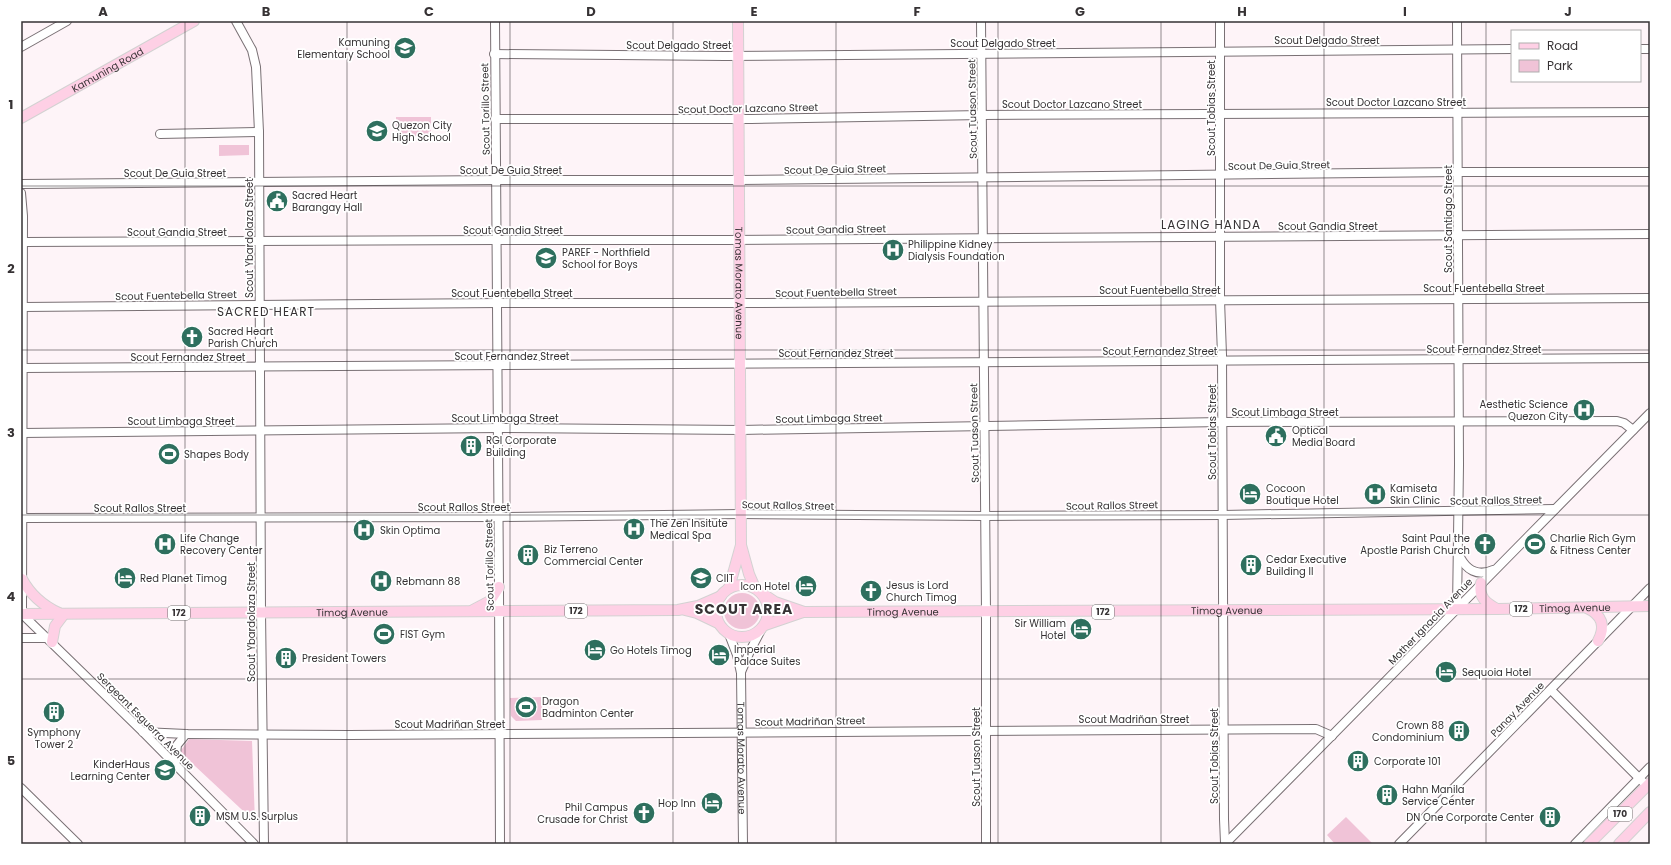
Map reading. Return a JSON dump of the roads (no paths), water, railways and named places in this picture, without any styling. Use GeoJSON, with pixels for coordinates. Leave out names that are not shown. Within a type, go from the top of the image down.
{"type":"FeatureCollection","features":[{"type":"Feature","properties":{"kind":"main road","name":"Kamuning Road"},"geometry":{"type":"LineString","coordinates":[[21,118],[194,21]]}},
{"type":"Feature","properties":{"kind":"main road","name":"Tomas Morato Avenue"},"geometry":{"type":"LineString","coordinates":[[738,21],[741,545],[749,574],[759,591]]}},
{"type":"Feature","properties":{"kind":"main road","name":"Tomas Morato Avenue"},"geometry":{"type":"LineString","coordinates":[[729,588],[741,545]]}},
{"type":"Feature","properties":{"kind":"main road"},"geometry":{"type":"LineString","coordinates":[[1481,583],[1480,590],[1483,599],[1498,609]]}},
{"type":"Feature","properties":{"kind":"main road","name":"172"},"geometry":{"type":"LineString","coordinates":[[721,596],[729,588],[742,585],[759,591]]}},
{"type":"Feature","properties":{"kind":"main road"},"geometry":{"type":"LineString","coordinates":[[22,586],[48,607],[62,614],[55,626],[50,640]]}},
{"type":"Feature","properties":{"kind":"main road"},"geometry":{"type":"LineString","coordinates":[[470,612],[488,603],[499,587]]}},
{"type":"Feature","properties":{"kind":"main road"},"geometry":{"type":"LineString","coordinates":[[759,591],[769,609],[768,616],[763,627]]}},
{"type":"Feature","properties":{"kind":"main road","name":"Timog Avenue"},"geometry":{"type":"LineString","coordinates":[[759,591],[775,602],[804,612],[1498,609],[1650,606]]}},
{"type":"Feature","properties":{"kind":"main road"},"geometry":{"type":"LineString","coordinates":[[718,623],[716,607],[721,596]]}},
{"type":"Feature","properties":{"kind":"main road","name":"Timog Avenue"},"geometry":{"type":"LineString","coordinates":[[683,610],[710,602],[721,596]]}},
{"type":"Feature","properties":{"kind":"main road"},"geometry":{"type":"LineString","coordinates":[[1585,608],[1595,612],[1602,622],[1602,630],[1598,641]]}},
{"type":"Feature","properties":{"kind":"main road","name":"Timog Avenue"},"geometry":{"type":"LineString","coordinates":[[21,615],[683,610],[697,613],[718,623]]}},
{"type":"Feature","properties":{"kind":"main road","name":"Timog Avenue"},"geometry":{"type":"LineString","coordinates":[[763,627],[804,612]]}},
{"type":"Feature","properties":{"kind":"main road","name":"172"},"geometry":{"type":"LineString","coordinates":[[718,623],[729,634],[744,638],[752,636],[763,627]]}},
{"type":"Feature","properties":{"kind":"main road","name":"170"},"geometry":{"type":"LineString","coordinates":[[1589,844],[1648,785]]}},
{"type":"Feature","properties":{"kind":"main road","name":"170"},"geometry":{"type":"LineString","coordinates":[[1619,844],[1650,812]]}},
{"type":"Feature","properties":{"kind":"street"},"geometry":{"type":"LineString","coordinates":[[21,47],[67,21]]}},
{"type":"Feature","properties":{"kind":"street","name":"Scout Ybardolaza Street"},"geometry":{"type":"LineString","coordinates":[[236,21],[252,50],[255,63],[259,132],[258,241],[260,304],[259,366],[264,844]]}},
{"type":"Feature","properties":{"kind":"street","name":"Scout Torillo Street"},"geometry":{"type":"LineString","coordinates":[[495,21],[494,54],[500,844]]}},
{"type":"Feature","properties":{"kind":"street","name":"Scout Tuason Street"},"geometry":{"type":"LineString","coordinates":[[981,21],[983,238],[982,301],[984,362],[986,612],[986,844]]}},
{"type":"Feature","properties":{"kind":"street","name":"Scout Tobias Street"},"geometry":{"type":"LineString","coordinates":[[1220,21],[1220,300],[1222,361],[1225,844]]}},
{"type":"Feature","properties":{"kind":"street","name":"Scout Santiago Street"},"geometry":{"type":"LineString","coordinates":[[1457,21],[1459,359],[1459,510],[1457,609]]}},
{"type":"Feature","properties":{"kind":"street","name":"Scout Delgado Street"},"geometry":{"type":"LineString","coordinates":[[494,54],[738,56],[1511,49]]}},
{"type":"Feature","properties":{"kind":"street","name":"Scout Doctor Lazcano Street"},"geometry":{"type":"LineString","coordinates":[[495,119],[739,119],[1221,113],[1650,112]]}},
{"type":"Feature","properties":{"kind":"street"},"geometry":{"type":"LineString","coordinates":[[160,134],[259,132]]}},
{"type":"Feature","properties":{"kind":"street","name":"Scout De Guia Street"},"geometry":{"type":"LineString","coordinates":[[21,184],[496,180],[739,180],[1458,172],[1650,172]]}},
{"type":"Feature","properties":{"kind":"street"},"geometry":{"type":"LineString","coordinates":[[21,192],[23,216],[21,615]]}},
{"type":"Feature","properties":{"kind":"street","name":"Scout Gandia Street"},"geometry":{"type":"LineString","coordinates":[[23,242],[740,240],[1650,234]]}},
{"type":"Feature","properties":{"kind":"street","name":"Scout Fuentebella Street"},"geometry":{"type":"LineString","coordinates":[[23,307],[260,304],[1650,298]]}},
{"type":"Feature","properties":{"kind":"street","name":"Scout Fernandez Street"},"geometry":{"type":"LineString","coordinates":[[22,368],[1650,358]]}},
{"type":"Feature","properties":{"kind":"street","name":"Mother Ignacia Avenue"},"geometry":{"type":"LineString","coordinates":[[1225,844],[1650,413]]}},
{"type":"Feature","properties":{"kind":"street","name":"Scout Limbaga Street"},"geometry":{"type":"LineString","coordinates":[[22,433],[498,428],[741,430],[1222,422],[1617,421],[1624,423],[1633,430]]}},
{"type":"Feature","properties":{"kind":"street","name":"Scout Rallos Street"},"geometry":{"type":"LineString","coordinates":[[22,513],[261,518],[741,514],[985,516],[1223,515],[1555,509]]}},
{"type":"Feature","properties":{"kind":"street"},"geometry":{"type":"LineString","coordinates":[[1458,555],[1467,568],[1474,572],[1484,573],[1494,570]]}},
{"type":"Feature","properties":{"kind":"street","name":"Panay Avenue"},"geometry":{"type":"LineString","coordinates":[[1399,844],[1650,588]]}},
{"type":"Feature","properties":{"kind":"street","name":"Sergeant Esguerra Avenue"},"geometry":{"type":"LineString","coordinates":[[21,615],[50,640],[254,844]]}},
{"type":"Feature","properties":{"kind":"street","name":"Tomas Morato Avenue"},"geometry":{"type":"LineString","coordinates":[[741,673],[750,650],[763,627]]}},
{"type":"Feature","properties":{"kind":"street","name":"Tomas Morato Avenue"},"geometry":{"type":"LineString","coordinates":[[729,634],[734,646],[741,673],[743,844]]}},
{"type":"Feature","properties":{"kind":"street"},"geometry":{"type":"LineString","coordinates":[[21,638],[50,640]]}},
{"type":"Feature","properties":{"kind":"street"},"geometry":{"type":"LineString","coordinates":[[1550,690],[1639,778],[1648,785]]}},
{"type":"Feature","properties":{"kind":"street","name":"Scout Madriñan Street"},"geometry":{"type":"LineString","coordinates":[[143,732],[186,734],[500,734],[1316,729],[1332,736]]}},
{"type":"Feature","properties":{"kind":"street"},"geometry":{"type":"LineString","coordinates":[[175,764],[177,745],[186,734]]}},
{"type":"Feature","properties":{"kind":"street","name":"170"},"geometry":{"type":"LineString","coordinates":[[1575,844],[1650,767]]}},
{"type":"Feature","properties":{"kind":"street"},"geometry":{"type":"LineString","coordinates":[[21,788],[78,844]]}},
{"type":"Feature","properties":{"kind":"street"},"geometry":{"type":"LineString","coordinates":[[1216,844],[1225,844]]}},
{"type":"Feature","properties":{"kind":"place","name":"Kamuning Elementary School"},"geometry":{"type":"Point","coordinates":[405,48]}},
{"type":"Feature","properties":{"kind":"place","name":"Quezon City High School"},"geometry":{"type":"Point","coordinates":[377,131]}},
{"type":"Feature","properties":{"kind":"place","name":"Sacred Heart Barangay Hall"},"geometry":{"type":"Point","coordinates":[277,201]}},
{"type":"Feature","properties":{"kind":"place","name":"Philippine Kidney Dialysis Foundation"},"geometry":{"type":"Point","coordinates":[893,250]}},
{"type":"Feature","properties":{"kind":"place","name":"PAREF - Northfield School for Boys"},"geometry":{"type":"Point","coordinates":[546,258]}},
{"type":"Feature","properties":{"kind":"place","name":"Sacred Heart Parish Church"},"geometry":{"type":"Point","coordinates":[192,337]}},
{"type":"Feature","properties":{"kind":"place","name":"Aesthetic Science Quezon City"},"geometry":{"type":"Point","coordinates":[1584,410]}},
{"type":"Feature","properties":{"kind":"place","name":"Optical Media Board"},"geometry":{"type":"Point","coordinates":[1276,436]}},
{"type":"Feature","properties":{"kind":"place","name":"RGI Corporate Building"},"geometry":{"type":"Point","coordinates":[471,446]}},
{"type":"Feature","properties":{"kind":"place","name":"Shapes Body"},"geometry":{"type":"Point","coordinates":[169,454]}},
{"type":"Feature","properties":{"kind":"place","name":"Cocoon Boutique Hotel"},"geometry":{"type":"Point","coordinates":[1250,494]}},
{"type":"Feature","properties":{"kind":"place","name":"Kamiseta Skin Clinic"},"geometry":{"type":"Point","coordinates":[1375,494]}},
{"type":"Feature","properties":{"kind":"place","name":"The Zen Insitute Medical Spa"},"geometry":{"type":"Point","coordinates":[634,529]}},
{"type":"Feature","properties":{"kind":"place","name":"Skin Optima"},"geometry":{"type":"Point","coordinates":[364,530]}},
{"type":"Feature","properties":{"kind":"place","name":"Life Change Recovery Center"},"geometry":{"type":"Point","coordinates":[165,544]}},
{"type":"Feature","properties":{"kind":"place","name":"Saint Paul the Apostle Parish Church"},"geometry":{"type":"Point","coordinates":[1485,544]}},
{"type":"Feature","properties":{"kind":"place","name":"Charlie Rich Gym & Fitness Center"},"geometry":{"type":"Point","coordinates":[1535,544]}},
{"type":"Feature","properties":{"kind":"place","name":"Biz Terreno Commercial Center"},"geometry":{"type":"Point","coordinates":[528,555]}},
{"type":"Feature","properties":{"kind":"place","name":"Cedar Executive Building II"},"geometry":{"type":"Point","coordinates":[1251,565]}},
{"type":"Feature","properties":{"kind":"place","name":"Red Planet Timog"},"geometry":{"type":"Point","coordinates":[125,578]}},
{"type":"Feature","properties":{"kind":"place","name":"CIIT"},"geometry":{"type":"Point","coordinates":[701,578]}},
{"type":"Feature","properties":{"kind":"place","name":"Rebmann 88"},"geometry":{"type":"Point","coordinates":[381,581]}},
{"type":"Feature","properties":{"kind":"place","name":"Icon Hotel"},"geometry":{"type":"Point","coordinates":[806,586]}},
{"type":"Feature","properties":{"kind":"place","name":"Jesus is Lord Church Timog"},"geometry":{"type":"Point","coordinates":[871,591]}},
{"type":"Feature","properties":{"kind":"place","name":"Sir William Hotel"},"geometry":{"type":"Point","coordinates":[1081,629]}},
{"type":"Feature","properties":{"kind":"place","name":"FIST Gym"},"geometry":{"type":"Point","coordinates":[384,634]}},
{"type":"Feature","properties":{"kind":"place","name":"Go Hotels Timog"},"geometry":{"type":"Point","coordinates":[595,650]}},
{"type":"Feature","properties":{"kind":"place","name":"Imperial Palace Suites"},"geometry":{"type":"Point","coordinates":[719,655]}},
{"type":"Feature","properties":{"kind":"place","name":"President Towers"},"geometry":{"type":"Point","coordinates":[286,658]}},
{"type":"Feature","properties":{"kind":"place","name":"Sequoia Hotel"},"geometry":{"type":"Point","coordinates":[1446,672]}},
{"type":"Feature","properties":{"kind":"place","name":"Dragon Badminton Center"},"geometry":{"type":"Point","coordinates":[526,707]}},
{"type":"Feature","properties":{"kind":"place","name":"Symphony Tower 2"},"geometry":{"type":"Point","coordinates":[54,712]}},
{"type":"Feature","properties":{"kind":"place","name":"Crown 88 Condominium"},"geometry":{"type":"Point","coordinates":[1459,731]}},
{"type":"Feature","properties":{"kind":"place","name":"Corporate 101"},"geometry":{"type":"Point","coordinates":[1358,761]}},
{"type":"Feature","properties":{"kind":"place","name":"KinderHaus Learning Center"},"geometry":{"type":"Point","coordinates":[165,770]}},
{"type":"Feature","properties":{"kind":"place","name":"Hahn Manila Service Center"},"geometry":{"type":"Point","coordinates":[1387,795]}},
{"type":"Feature","properties":{"kind":"place","name":"Hop Inn"},"geometry":{"type":"Point","coordinates":[712,803]}},
{"type":"Feature","properties":{"kind":"place","name":"Phil Campus Crusade for Christ"},"geometry":{"type":"Point","coordinates":[644,813]}},
{"type":"Feature","properties":{"kind":"place","name":"MSM U.S. Surplus"},"geometry":{"type":"Point","coordinates":[200,816]}},
{"type":"Feature","properties":{"kind":"place","name":"DN One Corporate Center"},"geometry":{"type":"Point","coordinates":[1550,817]}},
{"type":"Feature","properties":{"kind":"district","name":"LAGING HANDA"},"geometry":{"type":"Point","coordinates":[1211,225]}},
{"type":"Feature","properties":{"kind":"district","name":"SACRED HEART"},"geometry":{"type":"Point","coordinates":[266,312]}},
{"type":"Feature","properties":{"kind":"district","name":"SCOUT AREA"},"geometry":{"type":"Point","coordinates":[744,609]}}]}
